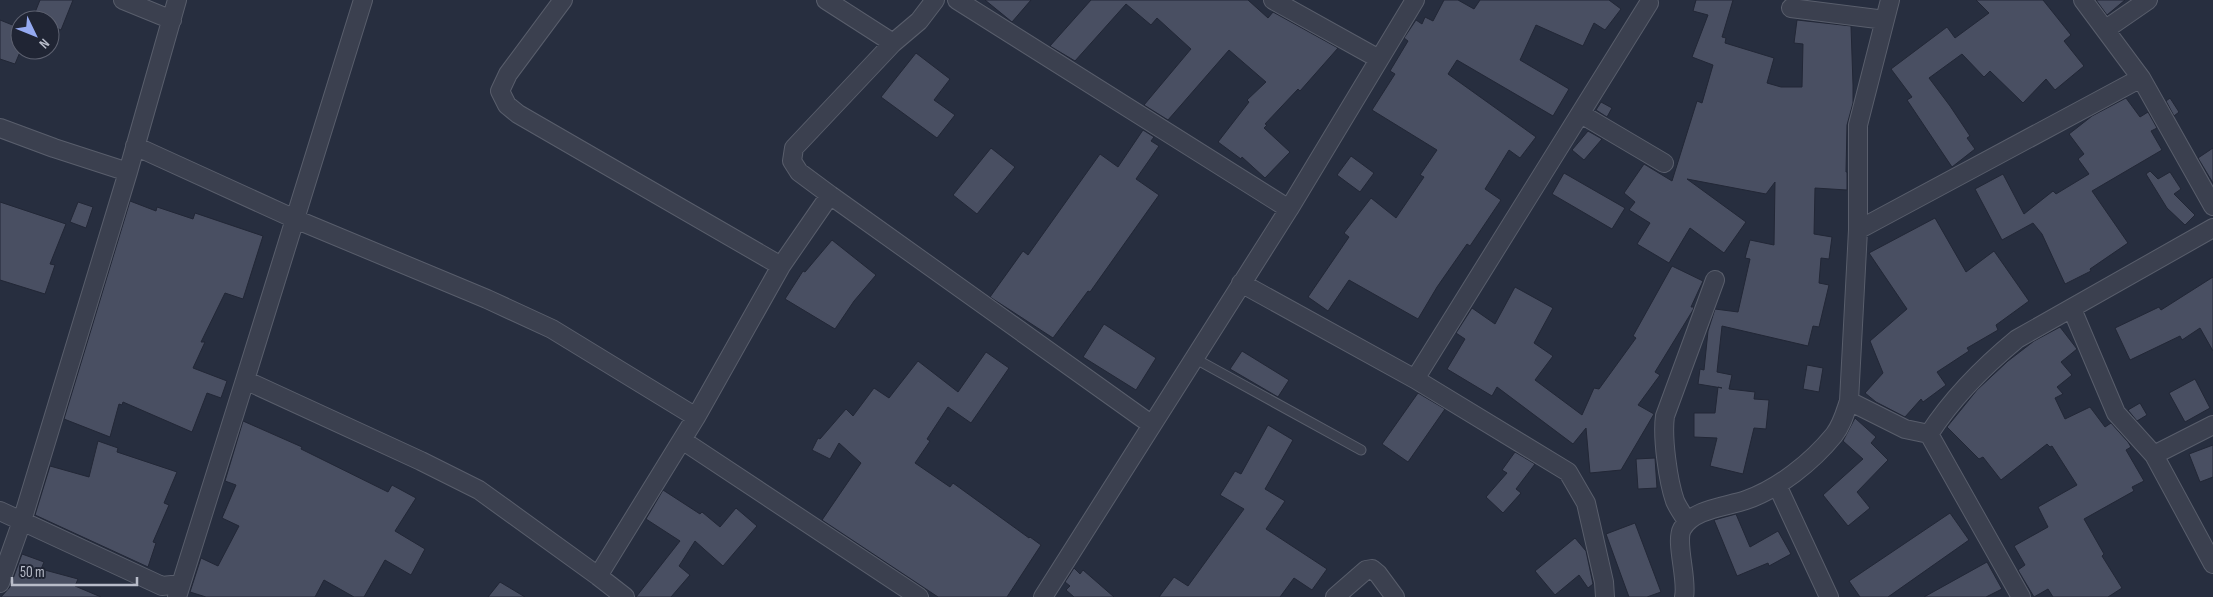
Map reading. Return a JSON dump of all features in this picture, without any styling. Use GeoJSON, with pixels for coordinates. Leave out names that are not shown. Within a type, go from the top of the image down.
{"type":"FeatureCollection","features":[{"type":"Feature","properties":{"kind":"street"},"geometry":{"type":"LineString","coordinates":[[123,0],[172,20]]}},
{"type":"Feature","properties":{"kind":"street"},"geometry":{"type":"LineString","coordinates":[[0,583],[22,521],[128,172],[177,0]]}},
{"type":"Feature","properties":{"kind":"street"},"geometry":{"type":"LineString","coordinates":[[0,511],[162,586],[179,590],[363,0]]}},
{"type":"Feature","properties":{"kind":"street"},"geometry":{"type":"LineString","coordinates":[[563,0],[508,74],[500,91],[507,105],[526,119],[781,266]]}},
{"type":"Feature","properties":{"kind":"street"},"geometry":{"type":"LineString","coordinates":[[826,0],[893,43]]}},
{"type":"Feature","properties":{"kind":"street"},"geometry":{"type":"LineString","coordinates":[[935,0],[919,21],[893,43],[794,148],[792,161],[799,172],[830,195],[1152,425]]}},
{"type":"Feature","properties":{"kind":"street"},"geometry":{"type":"LineString","coordinates":[[957,0],[1288,209]]}},
{"type":"Feature","properties":{"kind":"street"},"geometry":{"type":"LineString","coordinates":[[1273,0],[1379,59]]}},
{"type":"Feature","properties":{"kind":"street"},"geometry":{"type":"LineString","coordinates":[[1043,597],[1288,209],[1415,0]]}},
{"type":"Feature","properties":{"kind":"street"},"geometry":{"type":"LineString","coordinates":[[1684,597],[1680,532],[1687,521],[1697,515],[1747,500],[1777,485],[1814,455],[1834,435],[1844,418],[1849,401],[1858,230],[1858,125],[1890,0]]}},
{"type":"Feature","properties":{"kind":"street"},"geometry":{"type":"LineString","coordinates":[[2083,0],[2142,78],[2213,206]]}},
{"type":"Feature","properties":{"kind":"street"},"geometry":{"type":"LineString","coordinates":[[2106,28],[2148,0]]}},
{"type":"Feature","properties":{"kind":"street"},"geometry":{"type":"LineString","coordinates":[[1415,379],[1649,3]]}},
{"type":"Feature","properties":{"kind":"street"},"geometry":{"type":"LineString","coordinates":[[1791,8],[1885,20]]}},
{"type":"Feature","properties":{"kind":"street"},"geometry":{"type":"LineString","coordinates":[[1858,230],[2142,78]]}},
{"type":"Feature","properties":{"kind":"street"},"geometry":{"type":"LineString","coordinates":[[1581,114],[1664,163]]}},
{"type":"Feature","properties":{"kind":"street"},"geometry":{"type":"LineString","coordinates":[[0,128],[128,172]]}},
{"type":"Feature","properties":{"kind":"street"},"geometry":{"type":"LineString","coordinates":[[135,146],[295,219],[487,299],[552,329],[696,416]]}},
{"type":"Feature","properties":{"kind":"street"},"geometry":{"type":"LineString","coordinates":[[598,576],[682,440],[781,266],[830,195]]}},
{"type":"Feature","properties":{"kind":"street"},"geometry":{"type":"LineString","coordinates":[[1929,434],[1944,411],[1990,361],[2017,340],[2048,320],[2072,309],[2213,228]]}},
{"type":"Feature","properties":{"kind":"street"},"geometry":{"type":"LineString","coordinates":[[1687,521],[1676,503],[1672,492],[1664,422],[1715,280]]}},
{"type":"Feature","properties":{"kind":"street"},"geometry":{"type":"LineString","coordinates":[[1241,283],[1415,379],[1568,472],[1586,503],[1604,582],[1605,597]]}},
{"type":"Feature","properties":{"kind":"street"},"geometry":{"type":"LineString","coordinates":[[2072,309],[2116,413],[2154,455],[2213,564]]}},
{"type":"Feature","properties":{"kind":"street"},"geometry":{"type":"LineString","coordinates":[[245,380],[422,461],[479,490],[625,597]]}},
{"type":"Feature","properties":{"kind":"street"},"geometry":{"type":"LineString","coordinates":[[1849,401],[1905,429],[1929,434],[2021,597]]}},
{"type":"Feature","properties":{"kind":"street"},"geometry":{"type":"LineString","coordinates":[[2154,455],[2213,425]]}},
{"type":"Feature","properties":{"kind":"street"},"geometry":{"type":"LineString","coordinates":[[682,440],[919,597]]}},
{"type":"Feature","properties":{"kind":"street"},"geometry":{"type":"LineString","coordinates":[[1777,485],[1829,597]]}},
{"type":"Feature","properties":{"kind":"street"},"geometry":{"type":"LineString","coordinates":[[1335,597],[1366,570],[1372,570],[1378,574],[1395,597]]}},
{"type":"Feature","properties":{"kind":"lane"},"geometry":{"type":"LineString","coordinates":[[1194,358],[1361,450]]}},
{"type":"Feature","properties":{"kind":"building"},"geometry":{"type":"Polygon","coordinates":[[[40,0],[73,0],[61,30],[60,10],[36,10],[40,0]]]}},
{"type":"Feature","properties":{"kind":"building"},"geometry":{"type":"Polygon","coordinates":[[[985,0],[1031,0],[1012,22],[985,0]]]}},
{"type":"Feature","properties":{"kind":"building"},"geometry":{"type":"Polygon","coordinates":[[[1091,0],[1248,0],[1268,18],[1273,12],[1338,48],[1300,91],[1298,89],[1265,124],[1267,125],[1264,128],[1290,152],[1265,178],[1242,157],[1241,159],[1218,142],[1249,102],[1247,100],[1266,82],[1229,50],[1168,120],[1144,105],[1191,49],[1157,18],[1151,25],[1126,4],[1075,61],[1050,46],[1091,0]]]}},
{"type":"Feature","properties":{"kind":"building"},"geometry":{"type":"Polygon","coordinates":[[[1444,0],[1458,0],[1474,9],[1480,0],[1609,0],[1621,9],[1605,30],[1594,23],[1583,46],[1536,25],[1520,60],[1569,89],[1553,116],[1457,60],[1448,74],[1536,137],[1520,158],[1509,150],[1485,189],[1501,200],[1470,246],[1467,244],[1437,287],[1418,319],[1349,280],[1328,311],[1308,297],[1349,237],[1344,233],[1371,198],[1396,218],[1424,177],[1420,175],[1437,150],[1372,110],[1395,74],[1390,71],[1408,41],[1404,38],[1416,20],[1422,24],[1425,17],[1433,21],[1444,0]]]}},
{"type":"Feature","properties":{"kind":"building"},"geometry":{"type":"Polygon","coordinates":[[[1696,0],[1733,0],[1722,37],[1726,38],[1725,43],[1774,58],[1767,83],[1781,87],[1802,87],[1803,44],[1794,43],[1797,20],[1851,26],[1853,103],[1847,125],[1847,190],[1815,188],[1814,234],[1832,237],[1829,259],[1821,258],[1819,283],[1829,285],[1819,327],[1813,326],[1808,346],[1722,326],[1717,372],[1732,375],[1729,389],[1755,392],[1754,399],[1769,400],[1766,429],[1754,428],[1743,474],[1710,466],[1717,438],[1694,437],[1694,413],[1715,413],[1718,387],[1698,384],[1700,369],[1704,370],[1708,331],[1715,309],[1738,312],[1750,259],[1745,258],[1750,240],[1774,245],[1775,182],[1766,194],[1687,179],[1746,222],[1724,253],[1690,228],[1669,263],[1637,244],[1650,223],[1629,210],[1635,202],[1624,193],[1644,164],[1672,181],[1697,101],[1702,103],[1713,65],[1692,57],[1708,15],[1693,11],[1696,0]]]}},
{"type":"Feature","properties":{"kind":"building"},"geometry":{"type":"Polygon","coordinates":[[[1976,0],[2043,0],[2071,35],[2064,41],[2084,66],[2055,90],[2046,79],[2023,103],[1990,71],[1984,77],[1962,54],[1929,78],[1970,136],[1967,138],[1975,149],[1952,167],[1907,100],[1912,97],[1891,69],[1947,27],[1955,38],[1989,13],[1976,0]]]}},
{"type":"Feature","properties":{"kind":"building"},"geometry":{"type":"Polygon","coordinates":[[[2096,0],[2125,0],[2107,15],[2096,0]]]}},
{"type":"Feature","properties":{"kind":"building"},"geometry":{"type":"Polygon","coordinates":[[[0,20],[10,24],[10,60],[17,60],[15,64],[0,59],[0,20]]]}},
{"type":"Feature","properties":{"kind":"building"},"geometry":{"type":"Polygon","coordinates":[[[916,53],[950,79],[934,100],[955,115],[937,138],[881,97],[916,53]]]}},
{"type":"Feature","properties":{"kind":"building"},"geometry":{"type":"Polygon","coordinates":[[[2126,98],[2140,117],[2148,112],[2157,128],[2151,131],[2162,150],[2092,191],[2128,243],[2090,269],[2091,271],[2065,284],[2042,234],[2033,223],[2002,240],[1975,189],[2003,174],[2024,214],[2053,191],[2056,194],[2089,174],[2078,159],[2084,154],[2069,134],[2092,116],[2126,98]]]}},
{"type":"Feature","properties":{"kind":"building"},"geometry":{"type":"Polygon","coordinates":[[[2170,98],[2179,112],[2174,116],[2166,101],[2170,98]]]}},
{"type":"Feature","properties":{"kind":"building"},"geometry":{"type":"Polygon","coordinates":[[[1601,102],[1612,108],[1607,117],[1596,110],[1601,102]]]}},
{"type":"Feature","properties":{"kind":"building"},"geometry":{"type":"Polygon","coordinates":[[[1143,130],[1154,137],[1151,141],[1159,146],[1136,179],[1159,195],[1090,292],[1088,291],[1053,338],[990,297],[1023,251],[1028,255],[1100,154],[1118,167],[1143,130]]]}},
{"type":"Feature","properties":{"kind":"building"},"geometry":{"type":"Polygon","coordinates":[[[1588,131],[1602,139],[1584,160],[1572,150],[1588,131]]]}},
{"type":"Feature","properties":{"kind":"building"},"geometry":{"type":"Polygon","coordinates":[[[991,148],[1015,167],[977,214],[953,195],[991,148]]]}},
{"type":"Feature","properties":{"kind":"building"},"geometry":{"type":"Polygon","coordinates":[[[2213,148],[2213,183],[2198,158],[2213,148]]]}},
{"type":"Feature","properties":{"kind":"building"},"geometry":{"type":"Polygon","coordinates":[[[1351,156],[1374,173],[1360,192],[1337,175],[1351,156]]]}},
{"type":"Feature","properties":{"kind":"building"},"geometry":{"type":"Polygon","coordinates":[[[2150,171],[2158,179],[2170,172],[2181,189],[2174,194],[2195,215],[2185,225],[2167,208],[2146,174],[2150,171]]]}},
{"type":"Feature","properties":{"kind":"building"},"geometry":{"type":"Polygon","coordinates":[[[1564,173],[1625,208],[1612,229],[1552,194],[1564,173]]]}},
{"type":"Feature","properties":{"kind":"building"},"geometry":{"type":"Polygon","coordinates":[[[130,201],[156,211],[157,207],[193,219],[195,213],[263,236],[243,299],[225,293],[201,342],[205,342],[193,368],[227,381],[221,398],[207,393],[192,432],[123,402],[122,405],[119,404],[110,437],[64,419],[130,201]]]}},
{"type":"Feature","properties":{"kind":"building"},"geometry":{"type":"Polygon","coordinates":[[[0,202],[66,224],[50,264],[55,265],[45,294],[0,280],[0,202]]]}},
{"type":"Feature","properties":{"kind":"building"},"geometry":{"type":"Polygon","coordinates":[[[78,202],[93,207],[86,228],[70,222],[78,202]]]}},
{"type":"Feature","properties":{"kind":"building"},"geometry":{"type":"Polygon","coordinates":[[[1935,218],[1966,272],[1994,251],[2029,301],[1996,325],[1998,330],[1967,348],[1969,351],[1937,372],[1946,385],[1923,402],[1921,399],[1905,417],[1876,402],[1865,393],[1883,373],[1870,341],[1907,309],[1869,253],[1935,218]]]}},
{"type":"Feature","properties":{"kind":"building"},"geometry":{"type":"Polygon","coordinates":[[[832,240],[876,275],[854,301],[835,329],[785,299],[803,271],[805,272],[832,240]]]}},
{"type":"Feature","properties":{"kind":"building"},"geometry":{"type":"Polygon","coordinates":[[[1672,266],[1703,281],[1691,307],[1694,307],[1693,310],[1655,372],[1660,375],[1638,405],[1654,414],[1621,470],[1590,473],[1586,428],[1573,444],[1497,387],[1492,396],[1447,369],[1465,339],[1456,333],[1472,308],[1495,324],[1515,287],[1553,308],[1534,343],[1553,356],[1535,380],[1582,415],[1594,388],[1599,389],[1636,338],[1633,336],[1672,266]]]}},
{"type":"Feature","properties":{"kind":"building"},"geometry":{"type":"Polygon","coordinates":[[[2213,277],[2213,351],[2200,328],[2182,340],[2180,336],[2130,360],[2115,328],[2159,307],[2161,310],[2213,277]]]}},
{"type":"Feature","properties":{"kind":"building"},"geometry":{"type":"Polygon","coordinates":[[[1104,324],[1156,358],[1136,390],[1083,357],[1104,324]]]}},
{"type":"Feature","properties":{"kind":"building"},"geometry":{"type":"Polygon","coordinates":[[[2060,327],[2077,349],[2061,362],[2072,375],[2057,387],[2063,394],[2055,398],[2065,419],[2090,407],[2105,427],[2111,423],[2131,447],[2126,450],[2144,481],[2132,487],[2134,491],[2084,519],[2104,554],[2102,556],[2122,588],[2108,597],[2053,597],[2048,589],[2034,597],[2018,570],[2025,565],[2014,546],[2048,527],[2038,507],[2077,485],[2052,446],[2050,447],[2047,444],[2001,480],[1983,457],[1979,459],[1947,427],[1977,390],[2008,361],[2034,341],[2060,327]]]}},
{"type":"Feature","properties":{"kind":"building"},"geometry":{"type":"Polygon","coordinates":[[[1242,351],[1289,380],[1278,397],[1230,369],[1242,351]]]}},
{"type":"Feature","properties":{"kind":"building"},"geometry":{"type":"Polygon","coordinates":[[[986,352],[1009,368],[971,423],[948,407],[927,439],[930,441],[915,463],[950,487],[953,483],[1041,545],[1007,597],[938,597],[822,520],[861,463],[839,443],[830,459],[812,450],[818,438],[820,439],[846,409],[853,416],[874,388],[889,398],[918,361],[958,392],[986,352]]]}},
{"type":"Feature","properties":{"kind":"building"},"geometry":{"type":"Polygon","coordinates":[[[1807,365],[1823,368],[1819,392],[1803,389],[1807,365]]]}},
{"type":"Feature","properties":{"kind":"building"},"geometry":{"type":"Polygon","coordinates":[[[2195,379],[2210,408],[2185,422],[2169,393],[2195,379]]]}},
{"type":"Feature","properties":{"kind":"building"},"geometry":{"type":"Polygon","coordinates":[[[1418,393],[1445,409],[1408,462],[1382,444],[1418,393]]]}},
{"type":"Feature","properties":{"kind":"building"},"geometry":{"type":"Polygon","coordinates":[[[2140,403],[2147,415],[2137,421],[2128,410],[2140,403]]]}},
{"type":"Feature","properties":{"kind":"building"},"geometry":{"type":"Polygon","coordinates":[[[1855,418],[1876,437],[1871,443],[1888,460],[1857,492],[1870,508],[1848,526],[1823,495],[1863,459],[1843,441],[1855,418]]]}},
{"type":"Feature","properties":{"kind":"building"},"geometry":{"type":"Polygon","coordinates":[[[243,421],[302,447],[301,449],[388,492],[392,485],[416,498],[395,531],[425,549],[411,575],[385,560],[364,597],[354,597],[324,580],[315,597],[206,597],[190,592],[201,558],[218,566],[239,526],[222,518],[236,485],[225,481],[243,421]]]}},
{"type":"Feature","properties":{"kind":"building"},"geometry":{"type":"Polygon","coordinates":[[[1268,425],[1293,440],[1265,489],[1285,501],[1266,529],[1327,569],[1312,590],[1294,578],[1280,597],[1159,597],[1174,577],[1188,586],[1244,509],[1220,495],[1235,471],[1241,474],[1268,425]]]}},
{"type":"Feature","properties":{"kind":"building"},"geometry":{"type":"Polygon","coordinates":[[[98,441],[118,448],[117,452],[177,472],[164,503],[169,505],[153,542],[156,543],[148,567],[35,515],[50,466],[89,477],[98,441]]]}},
{"type":"Feature","properties":{"kind":"building"},"geometry":{"type":"Polygon","coordinates":[[[2213,445],[2213,477],[2200,482],[2189,454],[2213,445]]]}},
{"type":"Feature","properties":{"kind":"building"},"geometry":{"type":"Polygon","coordinates":[[[1515,452],[1535,464],[1516,489],[1521,493],[1503,513],[1486,497],[1507,473],[1502,470],[1515,452]]]}},
{"type":"Feature","properties":{"kind":"building"},"geometry":{"type":"Polygon","coordinates":[[[1655,458],[1657,488],[1638,489],[1636,459],[1655,458]]]}},
{"type":"Feature","properties":{"kind":"building"},"geometry":{"type":"Polygon","coordinates":[[[663,490],[700,514],[702,512],[720,527],[736,508],[757,526],[723,566],[695,541],[679,566],[690,575],[671,597],[636,597],[680,541],[646,519],[663,490]]]}},
{"type":"Feature","properties":{"kind":"building"},"geometry":{"type":"Polygon","coordinates":[[[1950,513],[1969,540],[1888,597],[1860,597],[1849,581],[1950,513]]]}},
{"type":"Feature","properties":{"kind":"building"},"geometry":{"type":"Polygon","coordinates":[[[1736,514],[1750,547],[1778,531],[1791,554],[1769,566],[1768,563],[1737,576],[1714,520],[1736,514]]]}},
{"type":"Feature","properties":{"kind":"building"},"geometry":{"type":"Polygon","coordinates":[[[1635,523],[1661,592],[1647,597],[1629,597],[1606,534],[1635,523]]]}},
{"type":"Feature","properties":{"kind":"building"},"geometry":{"type":"Polygon","coordinates":[[[1575,538],[1586,551],[1593,584],[1588,588],[1579,575],[1555,595],[1535,571],[1575,538]]]}},
{"type":"Feature","properties":{"kind":"building"},"geometry":{"type":"Polygon","coordinates":[[[22,554],[44,562],[41,569],[78,579],[75,586],[101,597],[1,597],[10,587],[22,554]]]}},
{"type":"Feature","properties":{"kind":"building"},"geometry":{"type":"Polygon","coordinates":[[[1987,562],[2002,589],[1986,597],[1924,597],[1987,562]]]}},
{"type":"Feature","properties":{"kind":"building"},"geometry":{"type":"Polygon","coordinates":[[[1074,568],[1080,574],[1083,570],[1114,597],[1074,597],[1066,590],[1070,586],[1065,582],[1074,568]]]}},
{"type":"Feature","properties":{"kind":"building"},"geometry":{"type":"Polygon","coordinates":[[[500,582],[525,597],[488,597],[500,582]]]}}]}
